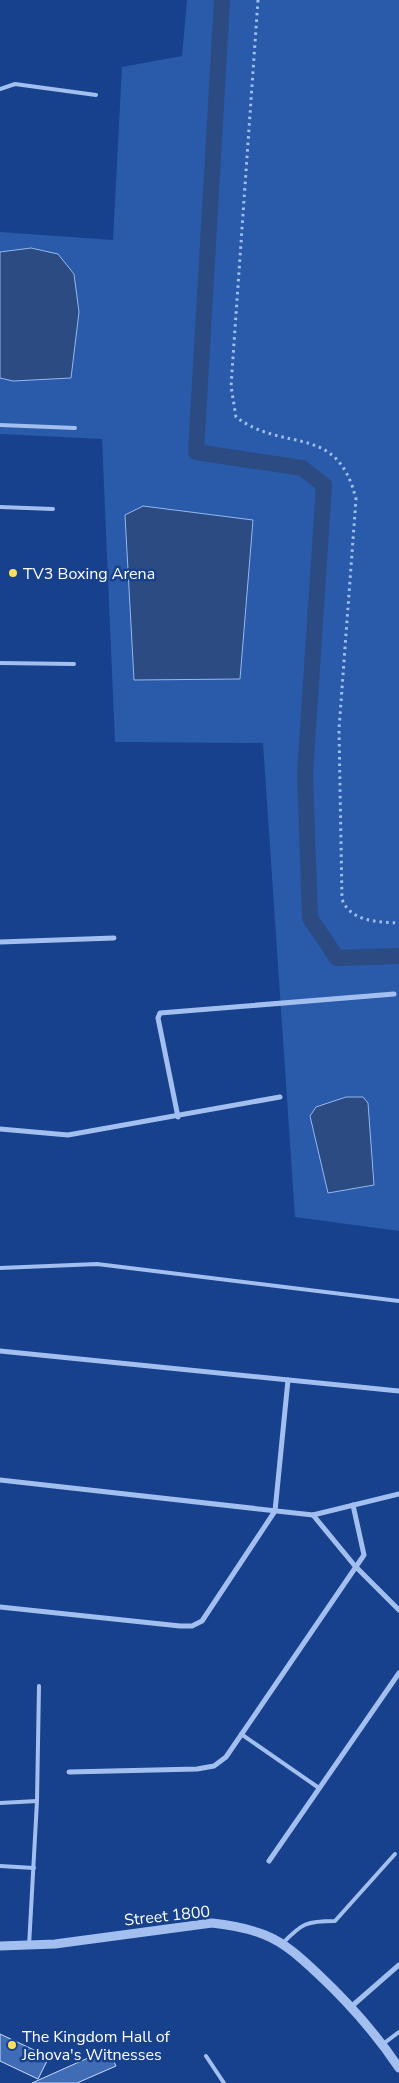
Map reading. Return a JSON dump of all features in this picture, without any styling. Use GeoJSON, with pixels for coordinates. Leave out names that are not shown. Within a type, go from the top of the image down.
{"type":"FeatureCollection","features":[{"type":"Feature","properties":{"kind":"street"},"geometry":{"type":"LineString","coordinates":[[0,942],[114,938]]}},
{"type":"Feature","properties":{"kind":"street"},"geometry":{"type":"LineString","coordinates":[[178,1117],[158,1018],[160,1012],[394,994]]}},
{"type":"Feature","properties":{"kind":"street"},"geometry":{"type":"LineString","coordinates":[[0,1129],[68,1135],[280,1098]]}},
{"type":"Feature","properties":{"kind":"street"},"geometry":{"type":"LineString","coordinates":[[0,1351],[399,1391]]}},
{"type":"Feature","properties":{"kind":"street"},"geometry":{"type":"LineString","coordinates":[[0,1607],[192,1626],[202,1621],[275,1511],[288,1380]]}},
{"type":"Feature","properties":{"kind":"street"},"geometry":{"type":"LineString","coordinates":[[0,1480],[313,1514],[399,1494]]}},
{"type":"Feature","properties":{"kind":"street"},"geometry":{"type":"LineString","coordinates":[[69,1772],[197,1769],[214,1766],[226,1757],[364,1555],[353,1505]]}},
{"type":"Feature","properties":{"kind":"street"},"geometry":{"type":"LineString","coordinates":[[313,1514],[355,1566],[399,1610]]}},
{"type":"Feature","properties":{"kind":"street"},"geometry":{"type":"LineString","coordinates":[[269,1861],[399,1673]]}},
{"type":"Feature","properties":{"kind":"street","name":"Street 1800"},"geometry":{"type":"LineString","coordinates":[[0,1946],[29,1947],[212,1923],[238,1926],[265,1935],[295,1952],[352,2006],[383,2044],[399,2068]]}},
{"type":"Feature","properties":{"kind":"street"},"geometry":{"type":"LineString","coordinates":[[352,2006],[399,1964]]}},
{"type":"Feature","properties":{"kind":"lane"},"geometry":{"type":"LineString","coordinates":[[0,89],[15,84],[96,95]]}},
{"type":"Feature","properties":{"kind":"lane"},"geometry":{"type":"LineString","coordinates":[[0,425],[75,428]]}},
{"type":"Feature","properties":{"kind":"lane"},"geometry":{"type":"LineString","coordinates":[[0,507],[53,509]]}},
{"type":"Feature","properties":{"kind":"lane"},"geometry":{"type":"LineString","coordinates":[[0,663],[74,664]]}},
{"type":"Feature","properties":{"kind":"lane"},"geometry":{"type":"LineString","coordinates":[[0,1268],[97,1264],[399,1301]]}},
{"type":"Feature","properties":{"kind":"lane"},"geometry":{"type":"LineString","coordinates":[[29,1947],[37,1801],[39,1686]]}},
{"type":"Feature","properties":{"kind":"lane"},"geometry":{"type":"LineString","coordinates":[[241,1734],[319,1788]]}},
{"type":"Feature","properties":{"kind":"lane"},"geometry":{"type":"LineString","coordinates":[[0,1803],[37,1801]]}},
{"type":"Feature","properties":{"kind":"lane"},"geometry":{"type":"LineString","coordinates":[[282,1944],[300,1925],[319,1921],[335,1921],[395,1854]]}},
{"type":"Feature","properties":{"kind":"lane"},"geometry":{"type":"LineString","coordinates":[[0,1866],[34,1868]]}},
{"type":"Feature","properties":{"kind":"lane"},"geometry":{"type":"LineString","coordinates":[[383,2044],[399,2032]]}},
{"type":"Feature","properties":{"kind":"lane"},"geometry":{"type":"LineString","coordinates":[[206,2056],[224,2083]]}},
{"type":"Feature","properties":{"kind":"path"},"geometry":{"type":"LineString","coordinates":[[258,0],[231,386],[233,407],[236,417],[255,430],[324,448],[343,465],[351,481],[356,500],[338,729],[342,899],[344,907],[361,918],[399,923]]}},
{"type":"Feature","properties":{"kind":"shaded area"},"geometry":{"type":"Polygon","coordinates":[[[187,0],[399,0],[399,1231],[295,1217],[263,743],[115,742],[102,439],[0,434],[0,232],[113,240],[122,67],[182,56],[187,0]]]}},
{"type":"Feature","properties":{"kind":"shaded area"},"geometry":{"type":"Polygon","coordinates":[[[31,248],[58,254],[74,274],[79,312],[71,378],[13,381],[0,378],[0,252],[31,248]]]}},
{"type":"Feature","properties":{"kind":"shaded area"},"geometry":{"type":"Polygon","coordinates":[[[143,506],[253,520],[240,679],[134,680],[125,515],[143,506]]]}},
{"type":"Feature","properties":{"kind":"shaded area"},"geometry":{"type":"Polygon","coordinates":[[[346,1097],[363,1097],[368,1103],[374,1185],[328,1193],[310,1116],[316,1107],[346,1097]]]}},
{"type":"Feature","properties":{"kind":"building","name":"The Kingdom Hall of Jehova's Witnesses"},"geometry":{"type":"Polygon","coordinates":[[[0,2034],[49,2057],[38,2079],[0,2061],[0,2034]]]}},
{"type":"Feature","properties":{"kind":"building"},"geometry":{"type":"Polygon","coordinates":[[[108,2049],[116,2066],[77,2083],[32,2083],[108,2049]]]}},
{"type":"Feature","properties":{"kind":"waterway"},"geometry":{"type":"LineString","coordinates":[[222,0],[196,452],[302,468],[324,485],[305,774],[310,918],[337,958],[399,956]]}},
{"type":"Feature","properties":{"kind":"place","name":"TV3 Boxing Arena"},"geometry":{"type":"Point","coordinates":[13,573]}},
{"type":"Feature","properties":{"kind":"place","name":"The Kingdom Hall of Jehova's Witnesses"},"geometry":{"type":"Point","coordinates":[12,2045]}}]}
